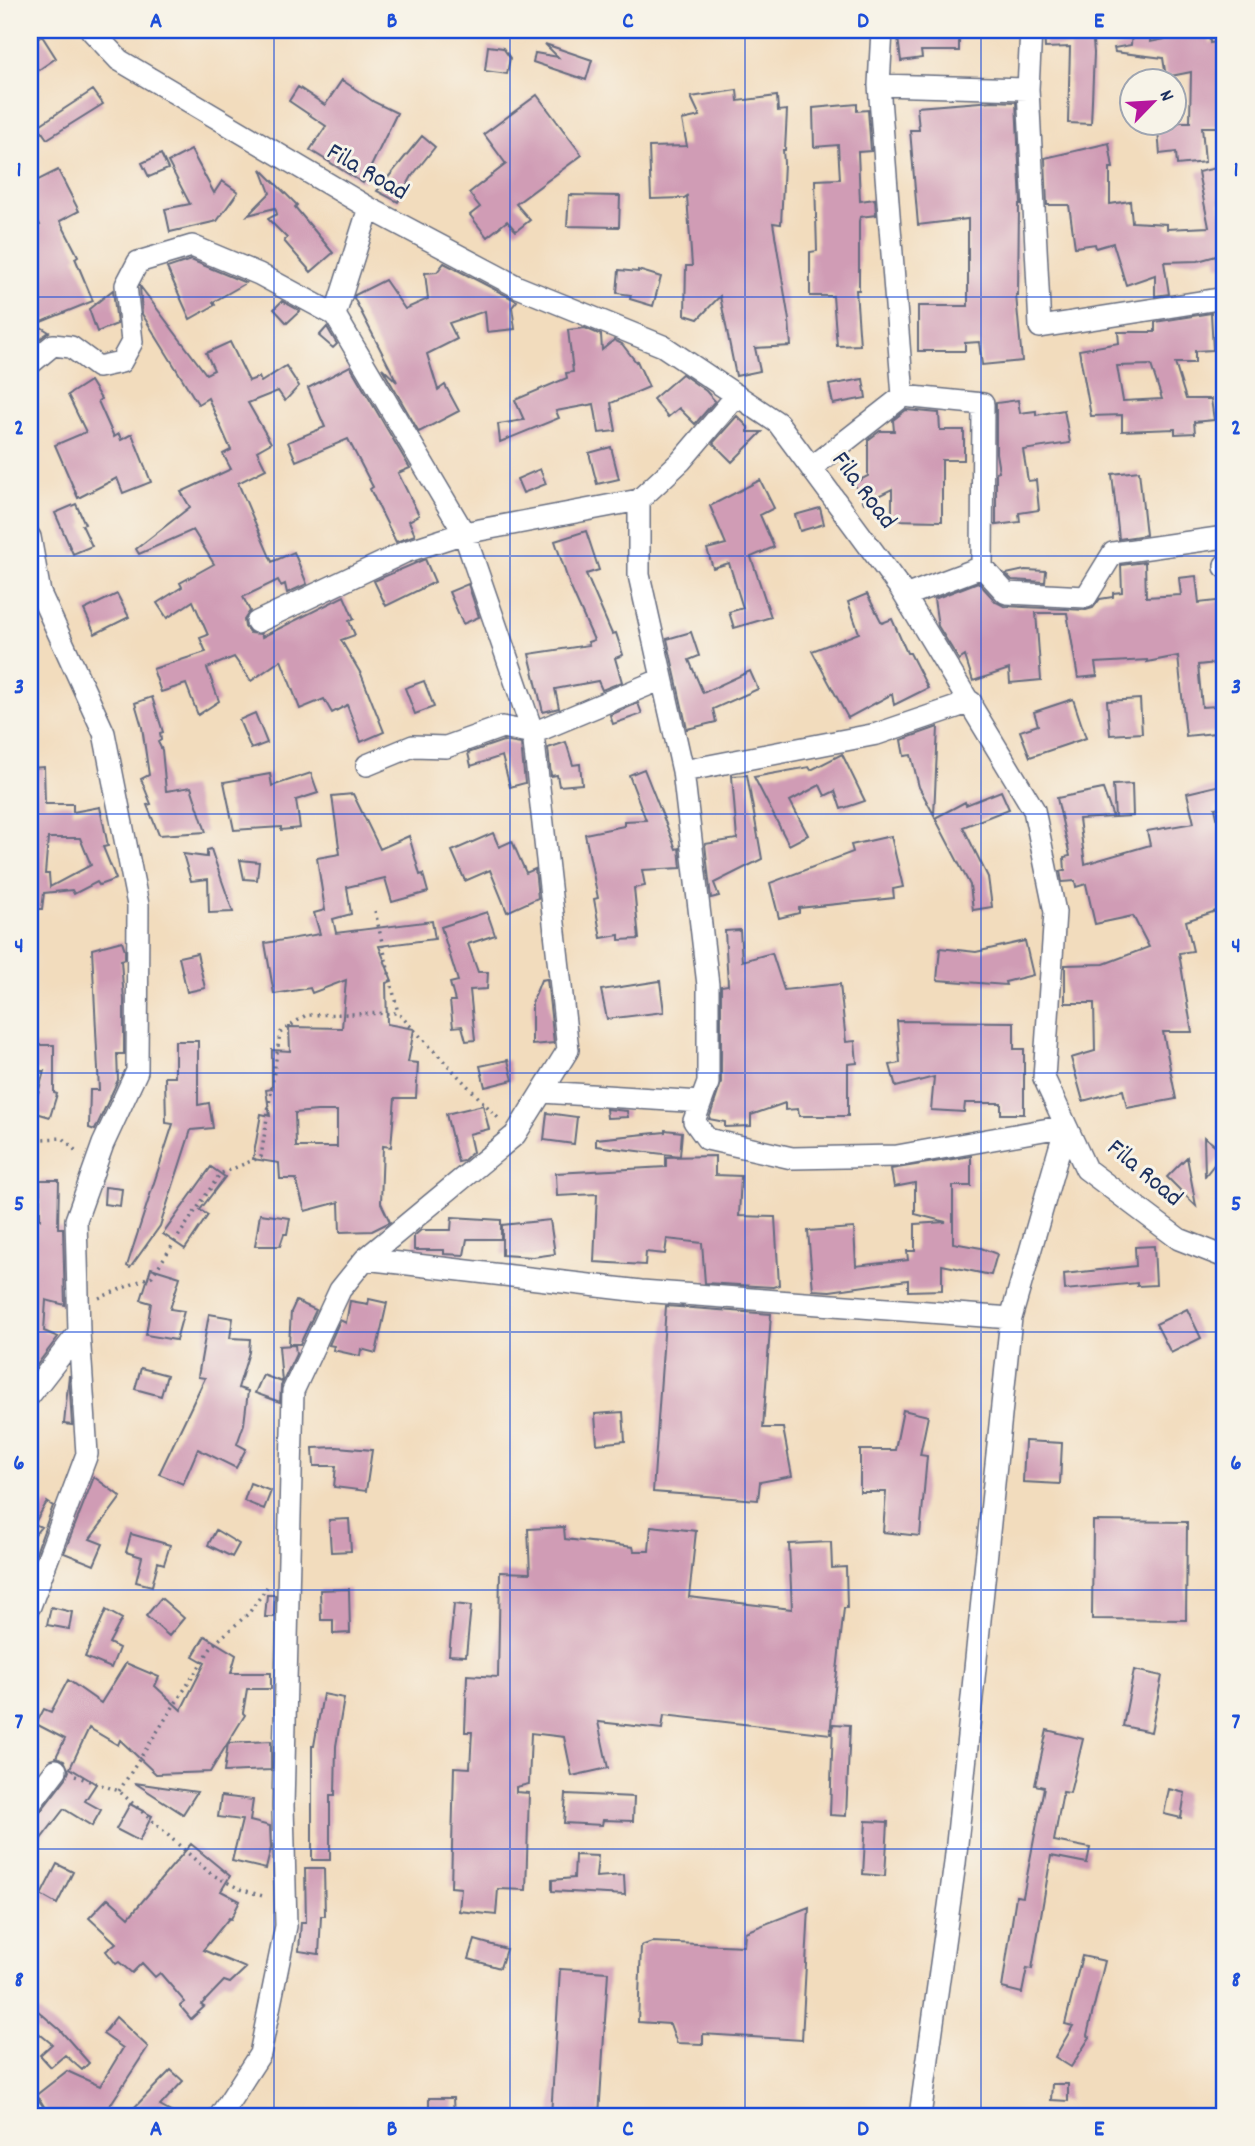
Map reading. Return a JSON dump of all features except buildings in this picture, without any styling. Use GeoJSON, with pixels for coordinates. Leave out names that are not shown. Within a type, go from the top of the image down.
{"type":"FeatureCollection","features":[{"type":"Feature","properties":{"kind":"street"},"geometry":{"type":"LineString","coordinates":[[882,30],[879,85],[903,396]]}},
{"type":"Feature","properties":{"kind":"street"},"geometry":{"type":"LineString","coordinates":[[1031,30],[1028,89],[1040,327],[1225,298]]}},
{"type":"Feature","properties":{"kind":"street","name":"Fila Road"},"geometry":{"type":"LineString","coordinates":[[87,31],[119,60],[369,208],[518,287],[663,346],[778,424],[905,596],[1034,810],[1055,912],[1044,1078],[1086,1169],[1179,1239],[1225,1258]]}},
{"type":"Feature","properties":{"kind":"street"},"geometry":{"type":"LineString","coordinates":[[879,85],[1028,89]]}},
{"type":"Feature","properties":{"kind":"street"},"geometry":{"type":"LineString","coordinates":[[335,315],[369,208]]}},
{"type":"Feature","properties":{"kind":"street"},"geometry":{"type":"LineString","coordinates":[[30,364],[53,345],[71,347],[98,367],[121,362],[132,342],[126,285],[138,262],[192,246],[260,274],[335,315],[464,533],[533,733],[568,1050],[515,1135],[365,1259],[340,1290],[293,1391],[283,1793],[286,1926],[260,2054],[220,2116]]}},
{"type":"Feature","properties":{"kind":"street"},"geometry":{"type":"LineString","coordinates":[[257,622],[405,552],[464,533],[639,500],[681,461],[737,395]]}},
{"type":"Feature","properties":{"kind":"street"},"geometry":{"type":"LineString","coordinates":[[811,468],[903,396],[983,404],[982,568],[1006,593],[1086,597],[1113,553],[1225,537]]}},
{"type":"Feature","properties":{"kind":"street"},"geometry":{"type":"LineString","coordinates":[[639,500],[639,575],[683,771],[708,985],[708,1083],[695,1121],[707,1139],[792,1158],[897,1156],[1066,1126],[1012,1318],[955,1863],[920,2116]]}},
{"type":"Feature","properties":{"kind":"street"},"geometry":{"type":"LineString","coordinates":[[30,537],[40,593],[104,733],[138,905],[137,1071],[103,1144],[76,1220],[86,1454],[30,1606]]}},
{"type":"Feature","properties":{"kind":"street"},"geometry":{"type":"LineString","coordinates":[[905,596],[982,568]]}},
{"type":"Feature","properties":{"kind":"street"},"geometry":{"type":"LineString","coordinates":[[367,765],[413,746],[446,747],[502,727],[533,733],[662,679]]}},
{"type":"Feature","properties":{"kind":"street"},"geometry":{"type":"LineString","coordinates":[[683,771],[877,734],[971,702]]}},
{"type":"Feature","properties":{"kind":"street"},"geometry":{"type":"LineString","coordinates":[[542,1092],[701,1102]]}},
{"type":"Feature","properties":{"kind":"street"},"geometry":{"type":"LineString","coordinates":[[365,1259],[641,1292],[1012,1318]]}},
{"type":"Feature","properties":{"kind":"street"},"geometry":{"type":"LineString","coordinates":[[30,1395],[79,1332]]}},
{"type":"Feature","properties":{"kind":"street"},"geometry":{"type":"LineString","coordinates":[[30,1804],[56,1770]]}},
{"type":"Feature","properties":{"kind":"street"},"geometry":{"type":"LineString","coordinates":[[30,2108],[36,2116]]}},
{"type":"Feature","properties":{"kind":"path"},"geometry":{"type":"LineString","coordinates":[[375,911],[398,1013],[515,1135]]}},
{"type":"Feature","properties":{"kind":"path"},"geometry":{"type":"LineString","coordinates":[[79,1306],[152,1276],[220,1174],[261,1157],[280,1033],[306,1016],[398,1013]]}},
{"type":"Feature","properties":{"kind":"path"},"geometry":{"type":"LineString","coordinates":[[30,1143],[41,1139],[63,1138],[80,1156]]}},
{"type":"Feature","properties":{"kind":"path"},"geometry":{"type":"LineString","coordinates":[[118,1791],[213,1645],[249,1613],[269,1583]]}},
{"type":"Feature","properties":{"kind":"path"},"geometry":{"type":"LineString","coordinates":[[30,1753],[56,1770],[118,1791],[211,1874],[240,1889],[270,1898],[285,1882]]}}]}
